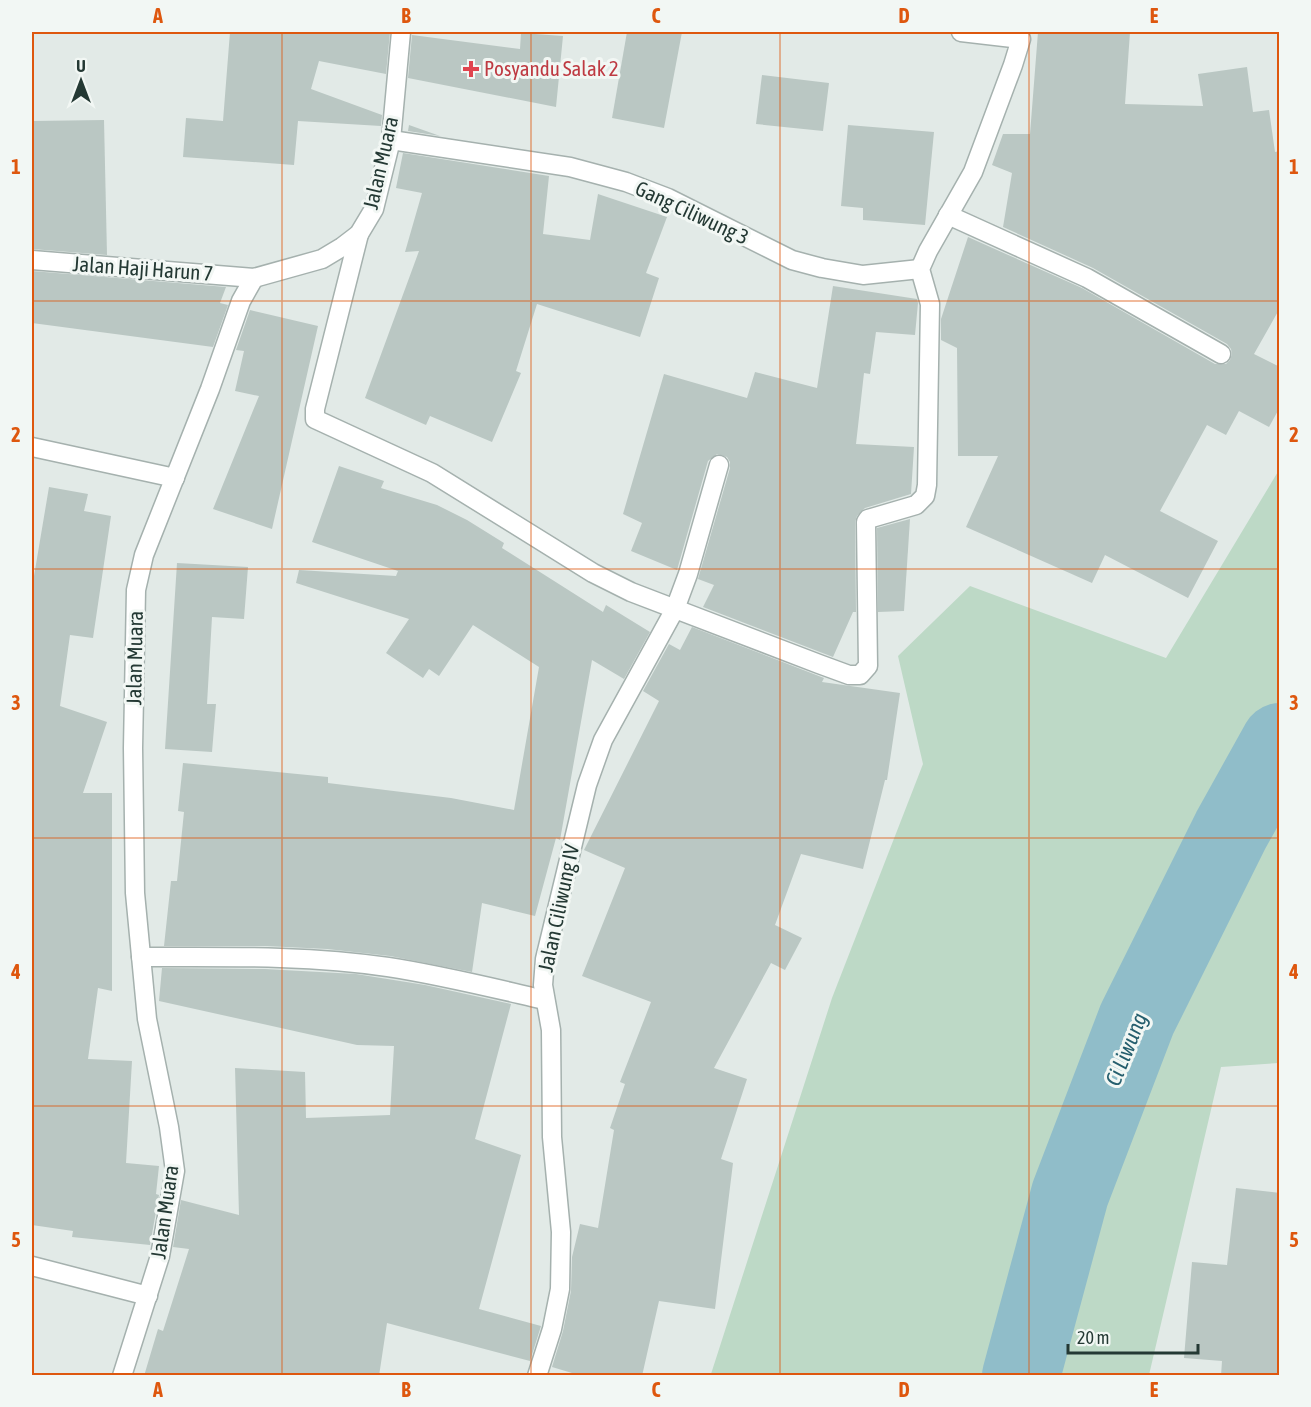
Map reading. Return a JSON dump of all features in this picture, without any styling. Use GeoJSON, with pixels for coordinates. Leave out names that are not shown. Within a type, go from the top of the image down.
{"type":"FeatureCollection","features":[{"type":"Feature","properties":{"kind":"street","name":"Jalan Muara"},"geometry":{"type":"LineString","coordinates":[[123,1376],[160,1256],[175,1172],[169,1127],[147,1019],[135,892],[133,748],[136,590],[144,555],[210,389],[242,301],[254,278],[322,259],[359,234],[374,209],[391,140],[401,32]]}},
{"type":"Feature","properties":{"kind":"street"},"geometry":{"type":"LineString","coordinates":[[359,234],[315,409],[315,419],[432,473],[593,573],[631,592],[849,675],[860,675],[868,666],[865,524],[868,519],[916,505],[925,496],[927,485],[930,304],[920,269],[973,172],[1021,39],[961,32]]}},
{"type":"Feature","properties":{"kind":"street","name":"Gang Ciliwung 3"},"geometry":{"type":"LineString","coordinates":[[391,140],[570,167],[626,182],[668,198],[792,260],[822,268],[863,275],[920,269]]}},
{"type":"Feature","properties":{"kind":"street"},"geometry":{"type":"LineString","coordinates":[[948,215],[1087,278],[1221,354]]}},
{"type":"Feature","properties":{"kind":"street","name":"Jalan Haji Harun 7"},"geometry":{"type":"LineString","coordinates":[[32,260],[254,278]]}},
{"type":"Feature","properties":{"kind":"street"},"geometry":{"type":"LineString","coordinates":[[32,447],[175,478]]}},
{"type":"Feature","properties":{"kind":"street","name":"Jalan Ciliwung IV"},"geometry":{"type":"LineString","coordinates":[[537,1376],[552,1329],[560,1289],[561,1232],[552,1137],[551,1030],[543,985],[545,959],[587,785],[603,740],[675,609],[688,574],[719,465]]}},
{"type":"Feature","properties":{"kind":"street"},"geometry":{"type":"LineString","coordinates":[[141,957],[290,959],[365,965],[460,980],[545,1000]]}},
{"type":"Feature","properties":{"kind":"street"},"geometry":{"type":"LineString","coordinates":[[32,1266],[148,1296]]}},
{"type":"Feature","properties":{"kind":"green space"},"geometry":{"type":"Polygon","coordinates":[[[1279,470],[1279,1063],[1221,1067],[1149,1375],[711,1374],[832,998],[923,764],[898,656],[970,586],[1166,658],[1279,470]]]}},
{"type":"Feature","properties":{"kind":"building"},"geometry":{"type":"Polygon","coordinates":[[[230,32],[390,32],[386,74],[319,61],[311,89],[382,115],[381,126],[298,121],[294,165],[183,157],[186,118],[223,121],[230,32]]]}},
{"type":"Feature","properties":{"kind":"building"},"geometry":{"type":"Polygon","coordinates":[[[627,32],[682,32],[664,128],[612,118],[627,32]]]}},
{"type":"Feature","properties":{"kind":"building"},"geometry":{"type":"Polygon","coordinates":[[[1038,32],[1130,32],[1125,104],[1203,106],[1198,74],[1247,67],[1253,112],[1269,110],[1275,152],[1280,151],[1280,308],[1254,354],[1280,367],[1280,407],[1269,427],[1239,411],[1226,435],[1207,425],[1160,511],[1218,541],[1188,598],[1105,555],[1092,583],[966,527],[998,456],[958,456],[957,348],[941,340],[941,319],[968,237],[1082,288],[1215,364],[1226,364],[1232,354],[1227,344],[1093,268],[1003,227],[1012,173],[992,165],[1003,134],[1030,134],[1038,32]]]}},
{"type":"Feature","properties":{"kind":"building"},"geometry":{"type":"Polygon","coordinates":[[[521,33],[563,36],[556,107],[408,78],[412,35],[520,49],[521,33]]]}},
{"type":"Feature","properties":{"kind":"building"},"geometry":{"type":"Polygon","coordinates":[[[762,75],[829,83],[823,131],[756,124],[762,75]]]}},
{"type":"Feature","properties":{"kind":"building"},"geometry":{"type":"Polygon","coordinates":[[[104,120],[107,255],[32,249],[32,121],[104,120]]]}},
{"type":"Feature","properties":{"kind":"building"},"geometry":{"type":"Polygon","coordinates":[[[409,125],[440,136],[408,131],[409,125]]]}},
{"type":"Feature","properties":{"kind":"building"},"geometry":{"type":"Polygon","coordinates":[[[848,125],[934,132],[925,225],[863,220],[863,208],[841,206],[848,125]]]}},
{"type":"Feature","properties":{"kind":"building"},"geometry":{"type":"Polygon","coordinates":[[[403,153],[549,176],[543,234],[590,240],[598,194],[667,217],[646,273],[659,278],[640,337],[537,304],[516,371],[521,373],[492,442],[430,416],[426,425],[365,398],[419,251],[405,252],[422,193],[396,188],[403,153]]]}},
{"type":"Feature","properties":{"kind":"building"},"geometry":{"type":"Polygon","coordinates":[[[32,271],[226,287],[220,303],[228,305],[213,347],[32,323],[32,271]]]}},
{"type":"Feature","properties":{"kind":"building"},"geometry":{"type":"Polygon","coordinates":[[[833,286],[917,299],[918,303],[915,335],[876,332],[870,374],[864,373],[856,444],[914,447],[911,494],[865,508],[857,516],[855,522],[856,612],[853,612],[833,657],[703,607],[714,585],[698,579],[730,468],[727,457],[717,454],[708,461],[677,570],[631,551],[642,523],[623,514],[664,374],[747,398],[755,372],[817,388],[833,286]]]}},
{"type":"Feature","properties":{"kind":"building"},"geometry":{"type":"Polygon","coordinates":[[[250,310],[318,326],[272,529],[213,509],[259,396],[235,391],[244,351],[236,350],[250,310]]]}},
{"type":"Feature","properties":{"kind":"building"},"geometry":{"type":"Polygon","coordinates":[[[339,466],[384,481],[381,488],[437,505],[467,520],[504,543],[502,548],[603,612],[606,605],[650,632],[624,679],[592,660],[560,840],[556,838],[535,916],[482,903],[472,972],[390,956],[327,949],[265,946],[164,946],[171,881],[177,881],[184,812],[178,811],[183,763],[328,777],[328,783],[451,798],[514,810],[539,667],[473,625],[439,676],[429,669],[423,678],[386,653],[409,619],[296,583],[299,570],[396,576],[398,571],[312,542],[339,466]]]}},
{"type":"Feature","properties":{"kind":"building"},"geometry":{"type":"Polygon","coordinates":[[[49,487],[88,494],[84,511],[111,516],[93,638],[70,635],[60,706],[107,722],[83,793],[112,793],[112,991],[98,988],[88,1059],[132,1061],[126,1163],[159,1166],[156,1194],[159,1195],[150,1245],[72,1237],[73,1231],[32,1225],[32,588],[49,487]]]}},
{"type":"Feature","properties":{"kind":"building"},"geometry":{"type":"Polygon","coordinates":[[[910,519],[904,611],[878,612],[877,528],[910,519]]]}},
{"type":"Feature","properties":{"kind":"building"},"geometry":{"type":"Polygon","coordinates":[[[177,563],[248,567],[244,619],[212,617],[207,704],[216,704],[212,752],[165,749],[177,563]]]}},
{"type":"Feature","properties":{"kind":"building"},"geometry":{"type":"Polygon","coordinates":[[[692,627],[824,678],[822,682],[900,693],[887,780],[885,780],[863,869],[801,854],[775,925],[802,938],[785,970],[771,963],[714,1068],[747,1079],[721,1159],[733,1163],[715,1309],[659,1301],[642,1376],[582,1376],[552,1367],[563,1331],[571,1291],[572,1257],[580,1224],[598,1228],[614,1130],[610,1128],[625,1084],[620,1082],[651,1002],[582,976],[625,868],[584,850],[659,701],[643,691],[669,644],[680,650],[692,627]]]}},
{"type":"Feature","properties":{"kind":"building"},"geometry":{"type":"Polygon","coordinates":[[[162,968],[265,969],[356,974],[425,985],[511,1004],[475,1139],[521,1155],[479,1309],[541,1326],[530,1361],[387,1323],[379,1376],[144,1376],[158,1329],[163,1331],[189,1249],[173,1247],[181,1200],[239,1215],[235,1068],[305,1072],[306,1118],[390,1115],[394,1046],[357,1045],[159,1001],[162,968]]]}},
{"type":"Feature","properties":{"kind":"building"},"geometry":{"type":"Polygon","coordinates":[[[1236,1188],[1280,1193],[1280,1376],[1221,1376],[1222,1361],[1184,1358],[1192,1262],[1227,1265],[1236,1188]]]}},
{"type":"Feature","properties":{"kind":"waterway","name":"Ci Liwung"},"geometry":{"type":"LineString","coordinates":[[1021,1376],[1070,1194],[1137,1019],[1231,830],[1280,742]]}},
{"type":"Feature","properties":{"kind":"place","name":"Posyandu Salak 2"},"geometry":{"type":"Point","coordinates":[471,69]}}]}
